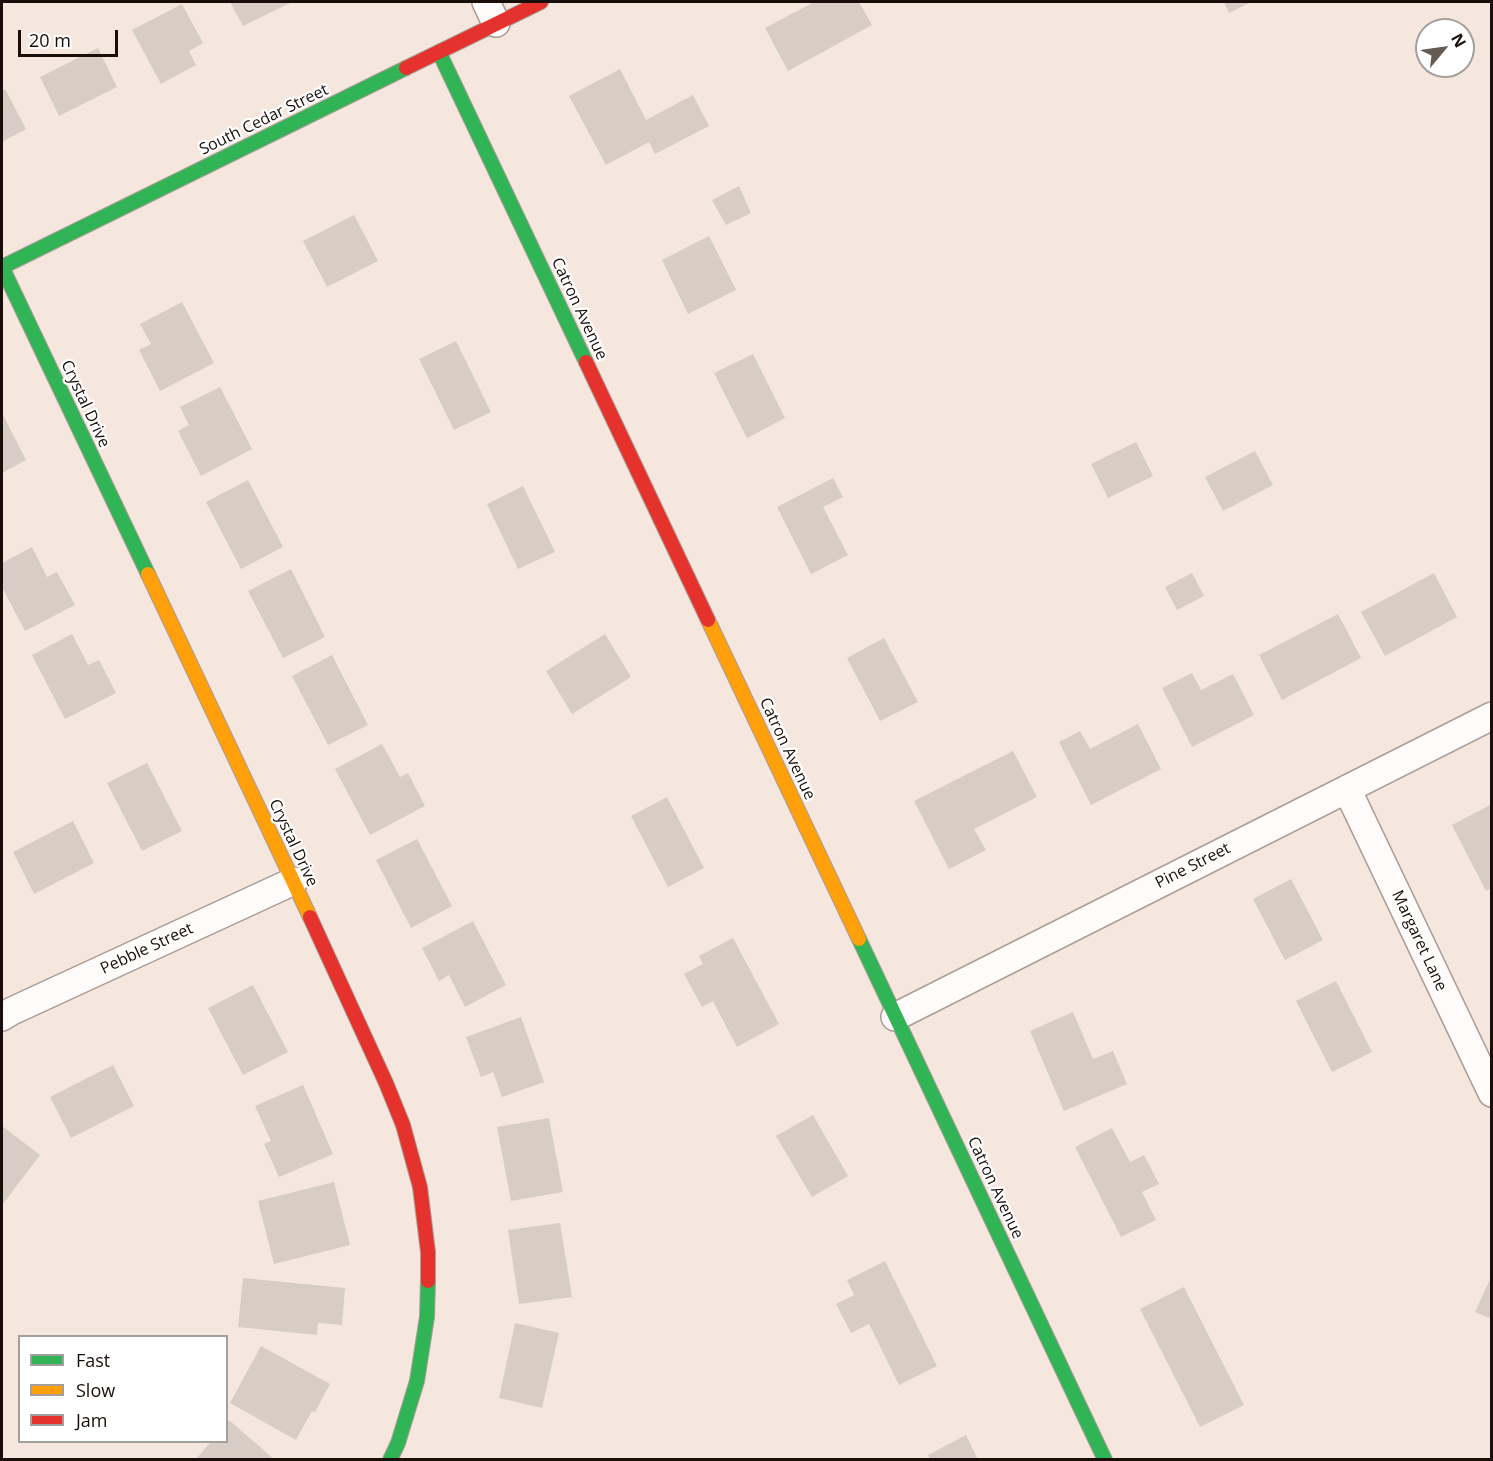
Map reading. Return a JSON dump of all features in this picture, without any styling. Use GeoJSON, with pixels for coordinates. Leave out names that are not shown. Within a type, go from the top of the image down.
{"type":"FeatureCollection","features":[{"type":"Feature","properties":{"kind":"street","name":"South Cedar Street"},"geometry":{"type":"LineString","coordinates":[[2,267],[439,52],[491,12],[541,2]]}},
{"type":"Feature","properties":{"kind":"street","name":"Catron Avenue"},"geometry":{"type":"LineString","coordinates":[[439,52],[1106,1460]]}},
{"type":"Feature","properties":{"kind":"street","name":"Crystal Drive"},"geometry":{"type":"LineString","coordinates":[[2,267],[294,882],[403,1125],[420,1187],[428,1252],[427,1317],[417,1381],[398,1443],[390,1460]]}},
{"type":"Feature","properties":{"kind":"street","name":"Pine Street"},"geometry":{"type":"LineString","coordinates":[[895,1017],[1491,716]]}},
{"type":"Feature","properties":{"kind":"street","name":"Margaret Lane"},"geometry":{"type":"LineString","coordinates":[[1347,789],[1491,1093]]}},
{"type":"Feature","properties":{"kind":"street","name":"Pebble Street"},"geometry":{"type":"LineString","coordinates":[[2,1017],[294,882]]}},
{"type":"Feature","properties":{"kind":"building"},"geometry":{"type":"Polygon","coordinates":[[[230,2],[292,2],[243,26],[230,2]]]}},
{"type":"Feature","properties":{"kind":"building"},"geometry":{"type":"Polygon","coordinates":[[[814,2],[859,2],[872,25],[788,71],[765,28],[814,2]]]}},
{"type":"Feature","properties":{"kind":"building"},"geometry":{"type":"Polygon","coordinates":[[[1224,2],[1251,2],[1229,13],[1224,2]]]}},
{"type":"Feature","properties":{"kind":"building"},"geometry":{"type":"Polygon","coordinates":[[[182,4],[203,43],[189,51],[196,65],[161,84],[132,30],[182,4]]]}},
{"type":"Feature","properties":{"kind":"building"},"geometry":{"type":"Polygon","coordinates":[[[98,48],[117,87],[59,116],[40,77],[98,48]]]}},
{"type":"Feature","properties":{"kind":"building"},"geometry":{"type":"Polygon","coordinates":[[[620,69],[646,120],[693,95],[709,126],[655,154],[649,142],[606,165],[569,96],[620,69]]]}},
{"type":"Feature","properties":{"kind":"building"},"geometry":{"type":"Polygon","coordinates":[[[5,89],[26,129],[2,142],[2,91],[5,89]]]}},
{"type":"Feature","properties":{"kind":"building"},"geometry":{"type":"Polygon","coordinates":[[[739,186],[751,213],[726,225],[712,200],[739,186]]]}},
{"type":"Feature","properties":{"kind":"building"},"geometry":{"type":"Polygon","coordinates":[[[354,215],[378,261],[327,287],[303,241],[354,215]]]}},
{"type":"Feature","properties":{"kind":"building"},"geometry":{"type":"Polygon","coordinates":[[[709,236],[736,290],[688,314],[662,260],[709,236]]]}},
{"type":"Feature","properties":{"kind":"building"},"geometry":{"type":"Polygon","coordinates":[[[182,302],[214,363],[160,391],[139,350],[151,344],[140,324],[182,302]]]}},
{"type":"Feature","properties":{"kind":"building"},"geometry":{"type":"Polygon","coordinates":[[[456,341],[491,412],[454,430],[419,359],[456,341]]]}},
{"type":"Feature","properties":{"kind":"building"},"geometry":{"type":"Polygon","coordinates":[[[753,354],[785,418],[747,438],[714,373],[753,354]]]}},
{"type":"Feature","properties":{"kind":"building"},"geometry":{"type":"Polygon","coordinates":[[[220,387],[252,449],[201,476],[178,431],[189,425],[180,407],[220,387]]]}},
{"type":"Feature","properties":{"kind":"building"},"geometry":{"type":"Polygon","coordinates":[[[2,413],[26,460],[2,473],[2,413]]]}},
{"type":"Feature","properties":{"kind":"building"},"geometry":{"type":"Polygon","coordinates":[[[1136,442],[1153,476],[1108,498],[1091,464],[1136,442]]]}},
{"type":"Feature","properties":{"kind":"building"},"geometry":{"type":"Polygon","coordinates":[[[1255,451],[1273,485],[1223,511],[1205,477],[1255,451]]]}},
{"type":"Feature","properties":{"kind":"building"},"geometry":{"type":"Polygon","coordinates":[[[833,478],[843,497],[823,507],[848,555],[811,574],[777,507],[833,478]]]}},
{"type":"Feature","properties":{"kind":"building"},"geometry":{"type":"Polygon","coordinates":[[[248,480],[283,547],[241,569],[206,502],[248,480]]]}},
{"type":"Feature","properties":{"kind":"building"},"geometry":{"type":"Polygon","coordinates":[[[523,486],[555,552],[518,569],[487,504],[523,486]]]}},
{"type":"Feature","properties":{"kind":"building"},"geometry":{"type":"Polygon","coordinates":[[[32,547],[47,577],[57,572],[75,605],[25,631],[2,587],[2,563],[32,547]]]}},
{"type":"Feature","properties":{"kind":"building"},"geometry":{"type":"Polygon","coordinates":[[[291,569],[325,637],[283,658],[248,591],[291,569]]]}},
{"type":"Feature","properties":{"kind":"building"},"geometry":{"type":"Polygon","coordinates":[[[1192,573],[1204,596],[1177,610],[1165,587],[1192,573]]]}},
{"type":"Feature","properties":{"kind":"building"},"geometry":{"type":"Polygon","coordinates":[[[1434,573],[1457,617],[1385,656],[1361,612],[1434,573]]]}},
{"type":"Feature","properties":{"kind":"building"},"geometry":{"type":"Polygon","coordinates":[[[1338,614],[1361,658],[1282,700],[1259,655],[1338,614]]]}},
{"type":"Feature","properties":{"kind":"building"},"geometry":{"type":"Polygon","coordinates":[[[72,634],[88,665],[99,660],[116,693],[65,719],[32,655],[72,634]]]}},
{"type":"Feature","properties":{"kind":"building"},"geometry":{"type":"Polygon","coordinates":[[[605,634],[631,677],[572,714],[546,671],[605,634]]]}},
{"type":"Feature","properties":{"kind":"building"},"geometry":{"type":"Polygon","coordinates":[[[884,638],[918,702],[880,721],[847,658],[884,638]]]}},
{"type":"Feature","properties":{"kind":"building"},"geometry":{"type":"Polygon","coordinates":[[[332,655],[368,725],[328,745],[292,676],[332,655]]]}},
{"type":"Feature","properties":{"kind":"building"},"geometry":{"type":"Polygon","coordinates":[[[1192,673],[1201,690],[1233,674],[1254,715],[1192,747],[1162,688],[1192,673]]]}},
{"type":"Feature","properties":{"kind":"building"},"geometry":{"type":"Polygon","coordinates":[[[1138,724],[1161,769],[1091,805],[1059,742],[1080,731],[1090,749],[1138,724]]]}},
{"type":"Feature","properties":{"kind":"building"},"geometry":{"type":"Polygon","coordinates":[[[382,744],[400,777],[408,773],[425,806],[370,835],[335,769],[382,744]]]}},
{"type":"Feature","properties":{"kind":"building"},"geometry":{"type":"Polygon","coordinates":[[[1013,751],[1037,797],[974,829],[986,850],[949,869],[914,801],[1013,751]]]}},
{"type":"Feature","properties":{"kind":"building"},"geometry":{"type":"Polygon","coordinates":[[[147,763],[182,831],[142,851],[107,783],[147,763]]]}},
{"type":"Feature","properties":{"kind":"building"},"geometry":{"type":"Polygon","coordinates":[[[667,797],[704,868],[668,887],[631,816],[667,797]]]}},
{"type":"Feature","properties":{"kind":"building"},"geometry":{"type":"Polygon","coordinates":[[[1492,804],[1492,888],[1486,891],[1452,825],[1492,804]]]}},
{"type":"Feature","properties":{"kind":"building"},"geometry":{"type":"Polygon","coordinates":[[[73,821],[94,863],[34,894],[13,852],[73,821]]]}},
{"type":"Feature","properties":{"kind":"building"},"geometry":{"type":"Polygon","coordinates":[[[417,839],[452,906],[411,928],[376,860],[417,839]]]}},
{"type":"Feature","properties":{"kind":"building"},"geometry":{"type":"Polygon","coordinates":[[[1291,879],[1323,940],[1285,960],[1253,899],[1291,879]]]}},
{"type":"Feature","properties":{"kind":"building"},"geometry":{"type":"Polygon","coordinates":[[[473,921],[506,985],[465,1007],[449,975],[439,981],[422,948],[473,921]]]}},
{"type":"Feature","properties":{"kind":"building"},"geometry":{"type":"Polygon","coordinates":[[[733,938],[779,1024],[737,1047],[713,1001],[702,1007],[684,974],[703,964],[699,956],[733,938]]]}},
{"type":"Feature","properties":{"kind":"building"},"geometry":{"type":"Polygon","coordinates":[[[1336,981],[1372,1052],[1332,1072],[1296,1001],[1336,981]]]}},
{"type":"Feature","properties":{"kind":"building"},"geometry":{"type":"Polygon","coordinates":[[[253,985],[288,1052],[243,1075],[208,1008],[253,985]]]}},
{"type":"Feature","properties":{"kind":"building"},"geometry":{"type":"Polygon","coordinates":[[[1073,1012],[1093,1059],[1113,1051],[1127,1084],[1064,1111],[1030,1031],[1073,1012]]]}},
{"type":"Feature","properties":{"kind":"building"},"geometry":{"type":"Polygon","coordinates":[[[521,1017],[544,1082],[502,1097],[493,1072],[481,1077],[466,1037],[521,1017]]]}},
{"type":"Feature","properties":{"kind":"building"},"geometry":{"type":"Polygon","coordinates":[[[113,1065],[134,1106],[71,1138],[50,1097],[113,1065]]]}},
{"type":"Feature","properties":{"kind":"building"},"geometry":{"type":"Polygon","coordinates":[[[303,1085],[333,1154],[279,1177],[264,1144],[271,1141],[255,1106],[303,1085]]]}},
{"type":"Feature","properties":{"kind":"building"},"geometry":{"type":"Polygon","coordinates":[[[813,1115],[848,1176],[812,1197],[776,1136],[813,1115]]]}},
{"type":"Feature","properties":{"kind":"building"},"geometry":{"type":"Polygon","coordinates":[[[549,1118],[563,1192],[511,1201],[497,1127],[549,1118]]]}},
{"type":"Feature","properties":{"kind":"building"},"geometry":{"type":"Polygon","coordinates":[[[2,1126],[40,1155],[2,1205],[2,1126]]]}},
{"type":"Feature","properties":{"kind":"building"},"geometry":{"type":"Polygon","coordinates":[[[1112,1128],[1130,1162],[1144,1155],[1159,1184],[1142,1192],[1156,1220],[1121,1237],[1075,1147],[1112,1128]]]}},
{"type":"Feature","properties":{"kind":"building"},"geometry":{"type":"Polygon","coordinates":[[[334,1182],[350,1245],[274,1264],[258,1201],[334,1182]]]}},
{"type":"Feature","properties":{"kind":"building"},"geometry":{"type":"Polygon","coordinates":[[[560,1223],[572,1297],[519,1304],[508,1230],[560,1223]]]}},
{"type":"Feature","properties":{"kind":"building"},"geometry":{"type":"Polygon","coordinates":[[[885,1261],[937,1366],[899,1385],[869,1324],[851,1333],[836,1304],[854,1295],[847,1280],[885,1261]]]}},
{"type":"Feature","properties":{"kind":"building"},"geometry":{"type":"Polygon","coordinates":[[[1492,1275],[1492,1319],[1475,1312],[1492,1275]]]}},
{"type":"Feature","properties":{"kind":"building"},"geometry":{"type":"Polygon","coordinates":[[[243,1278],[345,1288],[342,1325],[318,1323],[317,1335],[238,1327],[243,1278]]]}},
{"type":"Feature","properties":{"kind":"building"},"geometry":{"type":"Polygon","coordinates":[[[1184,1287],[1244,1405],[1200,1427],[1140,1309],[1184,1287]]]}},
{"type":"Feature","properties":{"kind":"building"},"geometry":{"type":"Polygon","coordinates":[[[515,1323],[559,1333],[542,1408],[499,1398],[515,1323]]]}},
{"type":"Feature","properties":{"kind":"building"},"geometry":{"type":"Polygon","coordinates":[[[261,1346],[330,1384],[296,1440],[230,1403],[261,1346]]]}},
{"type":"Feature","properties":{"kind":"building"},"geometry":{"type":"Polygon","coordinates":[[[228,1421],[275,1460],[195,1460],[210,1443],[228,1443],[228,1421]]]}},
{"type":"Feature","properties":{"kind":"building"},"geometry":{"type":"Polygon","coordinates":[[[966,1435],[978,1460],[931,1460],[928,1455],[966,1435]]]}},
{"type":"Feature","properties":{"kind":"traffic: fast"},"geometry":{"type":"LineString","coordinates":[[439,52],[586,362]]}},
{"type":"Feature","properties":{"kind":"traffic: fast"},"geometry":{"type":"LineString","coordinates":[[2,267],[406,68]]}},
{"type":"Feature","properties":{"kind":"traffic: fast"},"geometry":{"type":"LineString","coordinates":[[2,267],[148,574]]}},
{"type":"Feature","properties":{"kind":"traffic: fast"},"geometry":{"type":"LineString","coordinates":[[859,939],[1105,1460]]}},
{"type":"Feature","properties":{"kind":"traffic: fast"},"geometry":{"type":"LineString","coordinates":[[390,1460],[398,1443],[417,1381],[427,1317],[428,1281]]}},
{"type":"Feature","properties":{"kind":"traffic: slow"},"geometry":{"type":"LineString","coordinates":[[148,574],[310,917]]}},
{"type":"Feature","properties":{"kind":"traffic: slow"},"geometry":{"type":"LineString","coordinates":[[708,620],[859,939]]}},
{"type":"Feature","properties":{"kind":"traffic: jam"},"geometry":{"type":"LineString","coordinates":[[406,68],[541,2]]}},
{"type":"Feature","properties":{"kind":"traffic: jam"},"geometry":{"type":"LineString","coordinates":[[586,362],[708,620]]}},
{"type":"Feature","properties":{"kind":"traffic: jam"},"geometry":{"type":"LineString","coordinates":[[310,917],[403,1125],[420,1187],[428,1252],[428,1281]]}}]}
